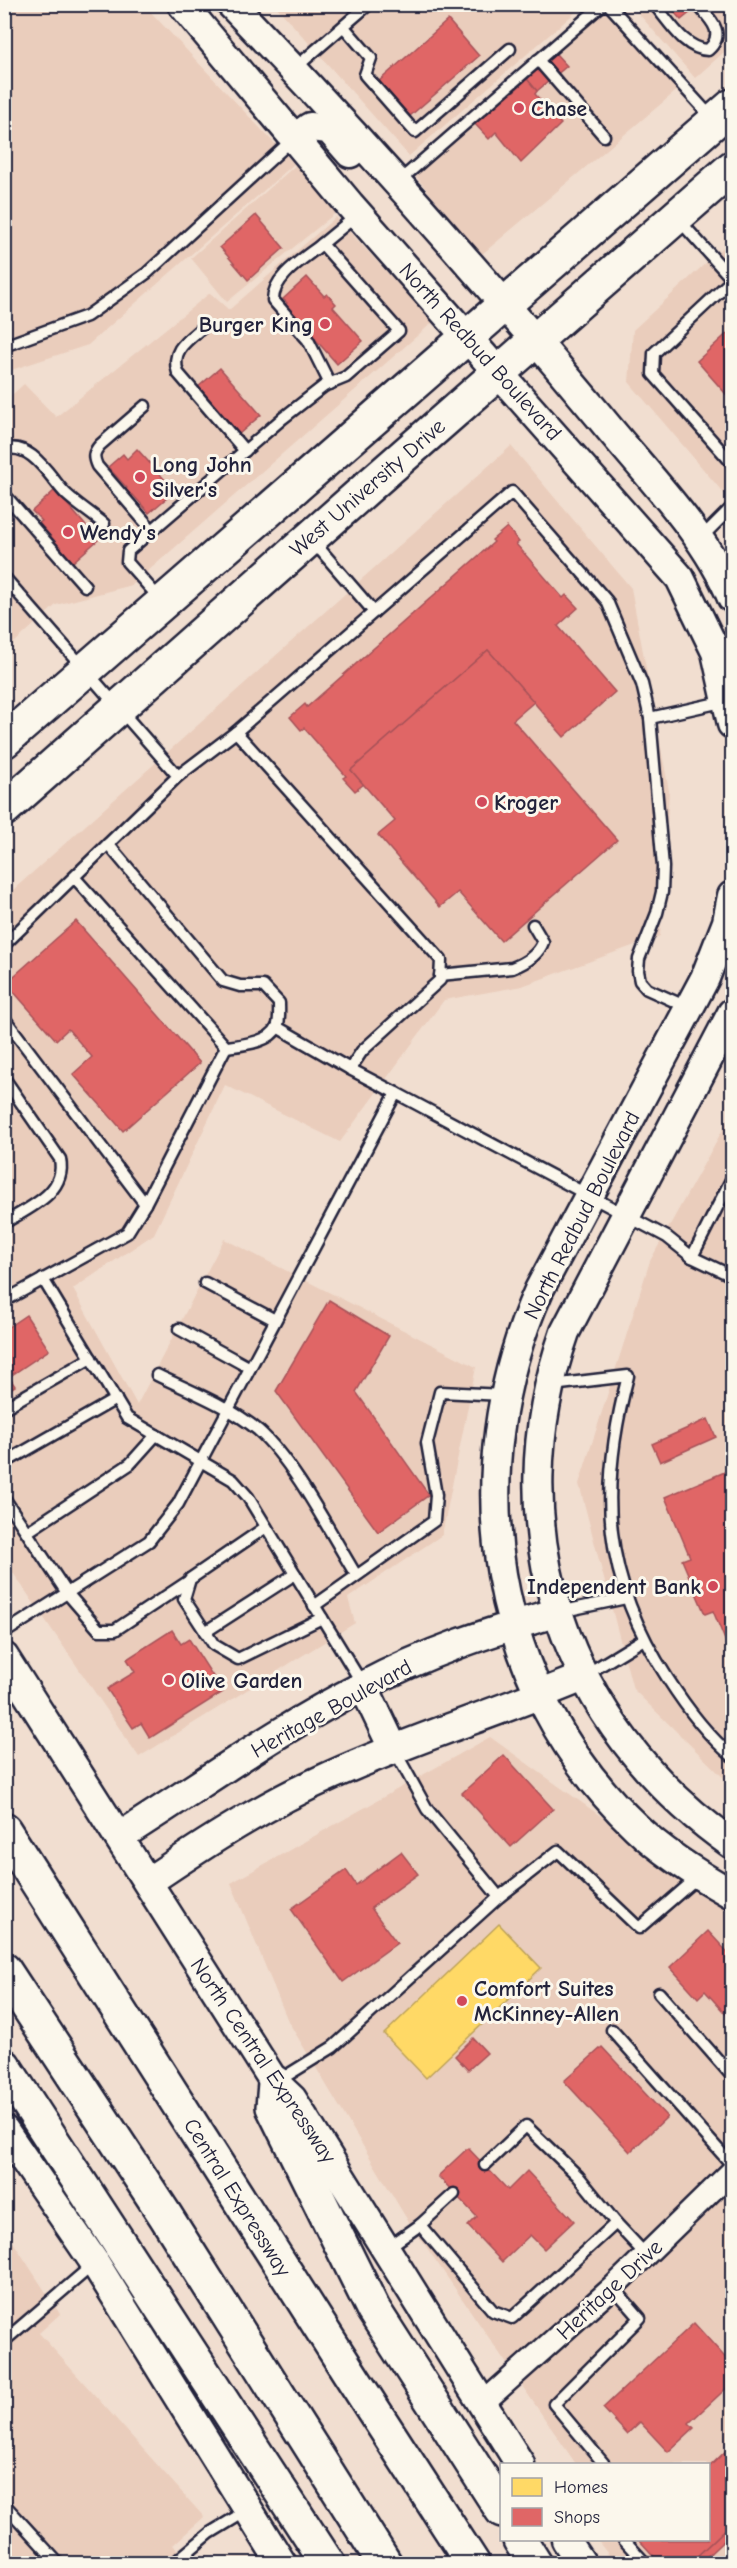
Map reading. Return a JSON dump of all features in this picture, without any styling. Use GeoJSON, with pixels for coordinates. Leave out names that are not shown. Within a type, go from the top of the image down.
{"type":"FeatureCollection","features":[{"type":"Feature","properties":{"kind":"highway"},"geometry":{"type":"LineString","coordinates":[[4,741],[724,114]]}},
{"type":"Feature","properties":{"kind":"highway","name":"West University Drive"},"geometry":{"type":"LineString","coordinates":[[4,809],[309,538],[732,168]]}},
{"type":"Feature","properties":{"kind":"highway","name":"Central Expressway"},"geometry":{"type":"LineString","coordinates":[[4,1830],[473,2564]]}},
{"type":"Feature","properties":{"kind":"highway"},"geometry":{"type":"LineString","coordinates":[[4,1970],[165,2215],[385,2564]]}},
{"type":"Feature","properties":{"kind":"highway"},"geometry":{"type":"LineString","coordinates":[[4,2066],[328,2564]]}},
{"type":"Feature","properties":{"kind":"highway"},"geometry":{"type":"LineString","coordinates":[[275,2083],[273,2107],[373,2309],[500,2508]]}},
{"type":"Feature","properties":{"kind":"highway"},"geometry":{"type":"LineString","coordinates":[[521,2541],[535,2564]]}},
{"type":"Feature","properties":{"kind":"street","name":"North Redbud Boulevard"},"geometry":{"type":"LineString","coordinates":[[183,4],[359,214],[680,578],[716,652],[731,708]]}},
{"type":"Feature","properties":{"kind":"street"},"geometry":{"type":"LineString","coordinates":[[231,4],[294,69],[393,186]]}},
{"type":"Feature","properties":{"kind":"street"},"geometry":{"type":"LineString","coordinates":[[295,138],[310,127],[329,129],[374,181],[393,186]]}},
{"type":"Feature","properties":{"kind":"street","name":"North Redbud Boulevard"},"geometry":{"type":"LineString","coordinates":[[393,186],[424,211],[536,340],[699,539],[732,598]]}},
{"type":"Feature","properties":{"kind":"street","name":"North Redbud Boulevard"},"geometry":{"type":"LineString","coordinates":[[732,896],[718,948],[690,1009],[588,1196],[527,1317],[518,1340],[504,1395],[495,1453],[494,1503],[501,1568],[513,1624],[538,1695],[553,1724],[599,1787],[635,1827],[699,1876],[732,1894]]}},
{"type":"Feature","properties":{"kind":"street","name":"North Redbud Boulevard"},"geometry":{"type":"LineString","coordinates":[[732,1013],[565,1332],[549,1386],[539,1460],[538,1512],[550,1580],[583,1677],[615,1729],[652,1776],[691,1814],[732,1844]]}},
{"type":"Feature","properties":{"kind":"street","name":"Heritage Boulevard"},"geometry":{"type":"LineString","coordinates":[[119,1837],[300,1721],[363,1685],[422,1658],[513,1624],[559,1612]]}},
{"type":"Feature","properties":{"kind":"street","name":"North Central Expressway"},"geometry":{"type":"LineString","coordinates":[[4,1657],[275,2083],[292,2099],[519,2463]]}},
{"type":"Feature","properties":{"kind":"street"},"geometry":{"type":"LineString","coordinates":[[148,1882],[211,1839],[262,1809],[330,1775],[393,1748],[583,1677]]}},
{"type":"Feature","properties":{"kind":"street"},"geometry":{"type":"LineString","coordinates":[[363,1685],[393,1748]]}},
{"type":"Feature","properties":{"kind":"street"},"geometry":{"type":"LineString","coordinates":[[4,2130],[94,2263],[282,2564]]}},
{"type":"Feature","properties":{"kind":"street","name":"Heritage Drive"},"geometry":{"type":"LineString","coordinates":[[483,2403],[613,2287],[732,2171]]}},
{"type":"Feature","properties":{"kind":"street"},"geometry":{"type":"LineString","coordinates":[[567,2541],[582,2564]]}},
{"type":"Feature","properties":{"kind":"lane"},"geometry":{"type":"LineString","coordinates":[[294,69],[369,4]]}},
{"type":"Feature","properties":{"kind":"lane"},"geometry":{"type":"LineString","coordinates":[[393,186],[603,4]]}},
{"type":"Feature","properties":{"kind":"lane"},"geometry":{"type":"LineString","coordinates":[[608,4],[724,114]]}},
{"type":"Feature","properties":{"kind":"lane"},"geometry":{"type":"LineString","coordinates":[[654,4],[696,50],[708,50],[716,43],[717,32],[712,21],[697,4]]}},
{"type":"Feature","properties":{"kind":"lane"},"geometry":{"type":"LineString","coordinates":[[344,27],[371,58],[365,75],[415,132],[510,49]]}},
{"type":"Feature","properties":{"kind":"lane"},"geometry":{"type":"LineString","coordinates":[[538,60],[604,136]]}},
{"type":"Feature","properties":{"kind":"lane"},"geometry":{"type":"LineString","coordinates":[[4,346],[87,316],[147,273],[295,138]]}},
{"type":"Feature","properties":{"kind":"lane"},"geometry":{"type":"LineString","coordinates":[[330,384],[308,340],[273,300],[273,290],[278,281],[359,214]]}},
{"type":"Feature","properties":{"kind":"lane"},"geometry":{"type":"LineString","coordinates":[[677,217],[732,280],[654,353],[653,374],[732,463]]}},
{"type":"Feature","properties":{"kind":"lane"},"geometry":{"type":"LineString","coordinates":[[162,602],[127,562],[128,551],[283,418],[324,386],[346,377],[399,331],[321,244]]}},
{"type":"Feature","properties":{"kind":"lane"},"geometry":{"type":"LineString","coordinates":[[203,327],[180,346],[175,364],[177,373],[245,451]]}},
{"type":"Feature","properties":{"kind":"lane"},"geometry":{"type":"LineString","coordinates":[[145,406],[100,445],[93,458],[97,466],[152,530]]}},
{"type":"Feature","properties":{"kind":"lane"},"geometry":{"type":"LineString","coordinates":[[4,450],[16,447],[29,453],[67,494],[104,524]]}},
{"type":"Feature","properties":{"kind":"lane"},"geometry":{"type":"LineString","coordinates":[[4,945],[178,776],[236,732],[512,492],[607,601],[642,684],[650,718],[663,867],[662,892],[657,913],[639,959],[638,971],[640,981],[647,989],[690,1009]]}},
{"type":"Feature","properties":{"kind":"lane"},"geometry":{"type":"LineString","coordinates":[[4,494],[85,586]]}},
{"type":"Feature","properties":{"kind":"lane"},"geometry":{"type":"LineString","coordinates":[[699,539],[732,507]]}},
{"type":"Feature","properties":{"kind":"lane"},"geometry":{"type":"LineString","coordinates":[[309,538],[374,612]]}},
{"type":"Feature","properties":{"kind":"lane"},"geometry":{"type":"LineString","coordinates":[[4,577],[178,776]]}},
{"type":"Feature","properties":{"kind":"lane"},"geometry":{"type":"LineString","coordinates":[[650,718],[731,708]]}},
{"type":"Feature","properties":{"kind":"lane"},"geometry":{"type":"LineString","coordinates":[[236,732],[441,960],[440,980],[362,1051],[350,1069]]}},
{"type":"Feature","properties":{"kind":"lane"},"geometry":{"type":"LineString","coordinates":[[108,844],[223,981],[240,986],[263,986],[279,1003],[277,1027],[267,1036],[247,1044],[225,1047]]}},
{"type":"Feature","properties":{"kind":"lane"},"geometry":{"type":"LineString","coordinates":[[75,878],[225,1047]]}},
{"type":"Feature","properties":{"kind":"lane"},"geometry":{"type":"LineString","coordinates":[[440,975],[512,968],[523,964],[540,949],[543,942],[533,925]]}},
{"type":"Feature","properties":{"kind":"lane"},"geometry":{"type":"LineString","coordinates":[[4,1018],[145,1204]]}},
{"type":"Feature","properties":{"kind":"lane"},"geometry":{"type":"LineString","coordinates":[[277,1027],[350,1069],[667,1237],[693,1257],[732,1276]]}},
{"type":"Feature","properties":{"kind":"lane"},"geometry":{"type":"LineString","coordinates":[[4,1301],[127,1233],[145,1204],[225,1047]]}},
{"type":"Feature","properties":{"kind":"lane"},"geometry":{"type":"LineString","coordinates":[[4,1078],[60,1159],[62,1170],[60,1180],[46,1196],[4,1224],[7,1229],[4,1233]]}},
{"type":"Feature","properties":{"kind":"lane"},"geometry":{"type":"LineString","coordinates":[[4,1633],[148,1541],[178,1504],[396,1093]]}},
{"type":"Feature","properties":{"kind":"lane"},"geometry":{"type":"LineString","coordinates":[[693,1257],[732,1178]]}},
{"type":"Feature","properties":{"kind":"lane"},"geometry":{"type":"LineString","coordinates":[[43,1279],[128,1418],[233,1480],[248,1497],[363,1685]]}},
{"type":"Feature","properties":{"kind":"lane"},"geometry":{"type":"LineString","coordinates":[[205,1283],[275,1320]]}},
{"type":"Feature","properties":{"kind":"lane"},"geometry":{"type":"LineString","coordinates":[[179,1329],[250,1368]]}},
{"type":"Feature","properties":{"kind":"lane"},"geometry":{"type":"LineString","coordinates":[[4,1408],[91,1358]]}},
{"type":"Feature","properties":{"kind":"lane"},"geometry":{"type":"LineString","coordinates":[[157,1375],[228,1410],[257,1430],[283,1457],[356,1575]]}},
{"type":"Feature","properties":{"kind":"lane"},"geometry":{"type":"LineString","coordinates":[[549,1386],[627,1376],[615,1430],[609,1491],[613,1548],[626,1598],[658,1664],[707,1732],[732,1756]]}},
{"type":"Feature","properties":{"kind":"lane"},"geometry":{"type":"LineString","coordinates":[[314,1606],[434,1521],[436,1495],[427,1443],[440,1392],[504,1395]]}},
{"type":"Feature","properties":{"kind":"lane"},"geometry":{"type":"LineString","coordinates":[[4,1463],[116,1400]]}},
{"type":"Feature","properties":{"kind":"lane"},"geometry":{"type":"LineString","coordinates":[[27,1532],[130,1464],[156,1435]]}},
{"type":"Feature","properties":{"kind":"lane"},"geometry":{"type":"LineString","coordinates":[[4,1498],[67,1593],[99,1630],[115,1630],[266,1527]]}},
{"type":"Feature","properties":{"kind":"lane"},"geometry":{"type":"LineString","coordinates":[[206,1632],[295,1574]]}},
{"type":"Feature","properties":{"kind":"lane"},"geometry":{"type":"LineString","coordinates":[[189,1581],[184,1599],[214,1645],[238,1659],[322,1618]]}},
{"type":"Feature","properties":{"kind":"lane"},"geometry":{"type":"LineString","coordinates":[[559,1612],[626,1598]]}},
{"type":"Feature","properties":{"kind":"lane"},"geometry":{"type":"LineString","coordinates":[[583,1677],[644,1639]]}},
{"type":"Feature","properties":{"kind":"lane"},"geometry":{"type":"LineString","coordinates":[[393,1748],[427,1809],[499,1897]]}},
{"type":"Feature","properties":{"kind":"lane"},"geometry":{"type":"LineString","coordinates":[[275,2083],[339,2042],[499,1897],[558,1851],[639,1928],[699,1876]]}},
{"type":"Feature","properties":{"kind":"lane"},"geometry":{"type":"LineString","coordinates":[[659,1993],[732,2076]]}},
{"type":"Feature","properties":{"kind":"lane"},"geometry":{"type":"LineString","coordinates":[[612,2030],[732,2165]]}},
{"type":"Feature","properties":{"kind":"lane"},"geometry":{"type":"LineString","coordinates":[[485,2165],[526,2126],[578,2176],[646,2256]]}},
{"type":"Feature","properties":{"kind":"lane"},"geometry":{"type":"LineString","coordinates":[[386,2249],[420,2225],[454,2194]]}},
{"type":"Feature","properties":{"kind":"lane"},"geometry":{"type":"LineString","coordinates":[[420,2225],[494,2311],[512,2318],[616,2223]]}},
{"type":"Feature","properties":{"kind":"lane"},"geometry":{"type":"LineString","coordinates":[[4,2341],[94,2263]]}},
{"type":"Feature","properties":{"kind":"lane"},"geometry":{"type":"LineString","coordinates":[[603,2463],[554,2404],[640,2318],[613,2287]]}},
{"type":"Feature","properties":{"kind":"lane"},"geometry":{"type":"LineString","coordinates":[[4,2504],[59,2564]]}},
{"type":"Feature","properties":{"kind":"lane"},"geometry":{"type":"LineString","coordinates":[[173,2564],[204,2537],[249,2510]]}},
{"type":"Feature","properties":{"kind":"lane"},"geometry":{"type":"LineString","coordinates":[[625,2541],[646,2564]]}},
{"type":"Feature","properties":{"kind":"shaded area"},"geometry":{"type":"Polygon","coordinates":[[[5,5],[144,5],[294,164],[88,345],[5,372],[5,5]]]}},
{"type":"Feature","properties":{"kind":"shaded area"},"geometry":{"type":"Polygon","coordinates":[[[275,5],[584,5],[409,156],[275,5]]]}},
{"type":"Feature","properties":{"kind":"shaded area"},"geometry":{"type":"Polygon","coordinates":[[[595,5],[620,5],[687,82],[481,255],[407,166],[595,5]]]}},
{"type":"Feature","properties":{"kind":"shaded area"},"geometry":{"type":"Polygon","coordinates":[[[631,5],[732,5],[732,45],[695,78],[631,5]]]}},
{"type":"Feature","properties":{"kind":"shaded area"},"geometry":{"type":"Polygon","coordinates":[[[297,164],[338,211],[227,302],[191,258],[297,164]]]}},
{"type":"Feature","properties":{"kind":"shaded area"},"geometry":{"type":"Polygon","coordinates":[[[336,217],[433,322],[132,585],[56,605],[5,651],[5,401],[24,384],[56,417],[210,293],[229,310],[336,217]]]}},
{"type":"Feature","properties":{"kind":"shaded area"},"geometry":{"type":"Polygon","coordinates":[[[732,239],[732,503],[629,382],[633,330],[732,239]]]}},
{"type":"Feature","properties":{"kind":"shaded area"},"geometry":{"type":"Polygon","coordinates":[[[511,446],[631,588],[669,791],[660,936],[522,986],[444,1000],[340,1142],[225,1085],[154,1234],[73,1289],[137,1405],[224,1239],[476,1367],[442,1535],[348,1598],[355,1623],[139,1757],[5,1561],[4,898],[511,446]]]}},
{"type":"Feature","properties":{"kind":"shaded area"},"geometry":{"type":"Polygon","coordinates":[[[732,1113],[732,1786],[633,1689],[579,1484],[650,1261],[732,1113]]]}},
{"type":"Feature","properties":{"kind":"shaded area"},"geometry":{"type":"Polygon","coordinates":[[[490,1737],[732,1910],[732,2563],[615,2563],[598,2541],[710,2541],[710,2463],[575,2463],[405,2216],[288,2021],[231,1883],[490,1737]]]}},
{"type":"Feature","properties":{"kind":"shaded area"},"geometry":{"type":"Polygon","coordinates":[[[4,2228],[60,2314],[39,2333],[204,2517],[173,2545],[190,2563],[5,2563],[4,2228]]]}},
{"type":"Feature","properties":{"kind":"building: Homes","name":"Comfort Suites McKinney-Allen"},"geometry":{"type":"Polygon","coordinates":[[[499,1924],[541,1968],[426,2078],[384,2034],[499,1924]]]}},
{"type":"Feature","properties":{"kind":"building: Shops"},"geometry":{"type":"Polygon","coordinates":[[[667,4],[687,4],[692,11],[681,20],[667,4]]]}},
{"type":"Feature","properties":{"kind":"building: Shops"},"geometry":{"type":"Polygon","coordinates":[[[448,20],[479,56],[410,116],[379,81],[448,20]]]}},
{"type":"Feature","properties":{"kind":"building: Shops"},"geometry":{"type":"Polygon","coordinates":[[[556,54],[567,66],[537,91],[527,79],[556,54]]]}},
{"type":"Feature","properties":{"kind":"building: Shops","name":"Chase"},"geometry":{"type":"Polygon","coordinates":[[[527,79],[537,91],[535,94],[561,124],[521,163],[496,132],[489,139],[474,123],[527,79]]]}},
{"type":"Feature","properties":{"kind":"building: Shops"},"geometry":{"type":"Polygon","coordinates":[[[256,215],[284,248],[248,280],[220,247],[256,215]]]}},
{"type":"Feature","properties":{"kind":"building: Shops","name":"Burger King"},"geometry":{"type":"Polygon","coordinates":[[[307,277],[324,296],[327,294],[336,304],[333,307],[363,341],[337,364],[285,305],[287,303],[283,299],[307,277]]]}},
{"type":"Feature","properties":{"kind":"building: Shops"},"geometry":{"type":"Polygon","coordinates":[[[732,329],[732,401],[697,361],[732,329]]]}},
{"type":"Feature","properties":{"kind":"building: Shops"},"geometry":{"type":"Polygon","coordinates":[[[220,368],[261,415],[239,434],[198,387],[220,368]]]}},
{"type":"Feature","properties":{"kind":"building: Shops","name":"Long John Silver's"},"geometry":{"type":"Polygon","coordinates":[[[137,449],[175,491],[149,513],[133,495],[131,498],[124,491],[127,488],[108,467],[123,454],[127,459],[137,449]]]}},
{"type":"Feature","properties":{"kind":"building: Shops","name":"Wendy's"},"geometry":{"type":"Polygon","coordinates":[[[55,490],[98,540],[73,562],[39,523],[42,521],[32,511],[55,490]]]}},
{"type":"Feature","properties":{"kind":"building: Shops"},"geometry":{"type":"Polygon","coordinates":[[[507,527],[519,542],[516,544],[563,598],[566,595],[578,608],[558,626],[615,692],[564,737],[488,650],[351,770],[364,784],[355,791],[343,778],[346,776],[304,728],[301,730],[290,717],[305,704],[307,707],[494,542],[492,540],[507,527]]]}},
{"type":"Feature","properties":{"kind":"building: Shops","name":"Kroger"},"geometry":{"type":"Polygon","coordinates":[[[488,650],[534,702],[513,720],[617,840],[501,941],[458,892],[440,907],[378,835],[395,821],[351,770],[488,650]]]}},
{"type":"Feature","properties":{"kind":"building: Shops"},"geometry":{"type":"Polygon","coordinates":[[[76,921],[200,1063],[123,1131],[73,1074],[92,1057],[68,1029],[56,1040],[6,983],[76,921]]]}},
{"type":"Feature","properties":{"kind":"building: Shops"},"geometry":{"type":"Polygon","coordinates":[[[329,1300],[389,1336],[356,1392],[429,1495],[378,1532],[276,1391],[329,1300]]]}},
{"type":"Feature","properties":{"kind":"building: Shops"},"geometry":{"type":"Polygon","coordinates":[[[26,1315],[49,1350],[9,1377],[15,1386],[4,1393],[4,1330],[26,1315]]]}},
{"type":"Feature","properties":{"kind":"building: Shops"},"geometry":{"type":"Polygon","coordinates":[[[708,1419],[716,1437],[660,1462],[652,1444],[708,1419]]]}},
{"type":"Feature","properties":{"kind":"building: Shops","name":"Independent Bank"},"geometry":{"type":"Polygon","coordinates":[[[732,1469],[732,1657],[713,1611],[705,1614],[682,1560],[690,1557],[665,1497],[732,1469]]]}},
{"type":"Feature","properties":{"kind":"building: Shops","name":"Olive Garden"},"geometry":{"type":"Polygon","coordinates":[[[172,1630],[181,1644],[189,1639],[223,1692],[150,1738],[141,1723],[133,1728],[107,1689],[135,1672],[127,1659],[172,1630]]]}},
{"type":"Feature","properties":{"kind":"building: Shops"},"geometry":{"type":"Polygon","coordinates":[[[504,1755],[553,1809],[511,1847],[462,1793],[504,1755]]]}},
{"type":"Feature","properties":{"kind":"building: Shops"},"geometry":{"type":"Polygon","coordinates":[[[401,1852],[418,1874],[371,1908],[397,1943],[343,1982],[291,1909],[346,1870],[356,1885],[401,1852]]]}},
{"type":"Feature","properties":{"kind":"building: Shops"},"geometry":{"type":"Polygon","coordinates":[[[708,1931],[732,1957],[732,2021],[705,1991],[698,1998],[670,1967],[708,1931]]]}},
{"type":"Feature","properties":{"kind":"building: Shops"},"geometry":{"type":"Polygon","coordinates":[[[473,2038],[487,2053],[468,2070],[455,2056],[473,2038]]]}},
{"type":"Feature","properties":{"kind":"building: Shops"},"geometry":{"type":"Polygon","coordinates":[[[602,2047],[667,2117],[630,2152],[564,2081],[602,2047]]]}},
{"type":"Feature","properties":{"kind":"building: Shops"},"geometry":{"type":"Polygon","coordinates":[[[468,2148],[508,2190],[527,2171],[574,2221],[544,2249],[530,2235],[502,2262],[468,2226],[477,2217],[438,2176],[468,2148]]]}},
{"type":"Feature","properties":{"kind":"building: Shops"},"geometry":{"type":"Polygon","coordinates":[[[694,2323],[732,2365],[732,2383],[689,2423],[694,2428],[668,2452],[640,2422],[627,2434],[603,2408],[694,2323]]]}},
{"type":"Feature","properties":{"kind":"building: Shops"},"geometry":{"type":"Polygon","coordinates":[[[732,2445],[732,2523],[689,2564],[661,2564],[640,2541],[710,2541],[710,2466],[732,2445]]]}},
{"type":"Feature","properties":{"kind":"building: Shops"},"geometry":{"type":"Polygon","coordinates":[[[732,2523],[732,2533],[699,2564],[689,2564],[732,2523]]]}},
{"type":"Feature","properties":{"kind":"place","name":"Chase"},"geometry":{"type":"Point","coordinates":[519,108]}},
{"type":"Feature","properties":{"kind":"place","name":"Burger King"},"geometry":{"type":"Point","coordinates":[325,324]}},
{"type":"Feature","properties":{"kind":"place","name":"Long John Silver's"},"geometry":{"type":"Point","coordinates":[140,477]}},
{"type":"Feature","properties":{"kind":"place","name":"Wendy's"},"geometry":{"type":"Point","coordinates":[68,532]}},
{"type":"Feature","properties":{"kind":"place","name":"Kroger"},"geometry":{"type":"Point","coordinates":[482,802]}},
{"type":"Feature","properties":{"kind":"place","name":"Independent Bank"},"geometry":{"type":"Point","coordinates":[713,1586]}},
{"type":"Feature","properties":{"kind":"place","name":"Olive Garden"},"geometry":{"type":"Point","coordinates":[169,1680]}},
{"type":"Feature","properties":{"kind":"place","name":"Comfort Suites McKinney-Allen"},"geometry":{"type":"Point","coordinates":[462,2001]}}]}
